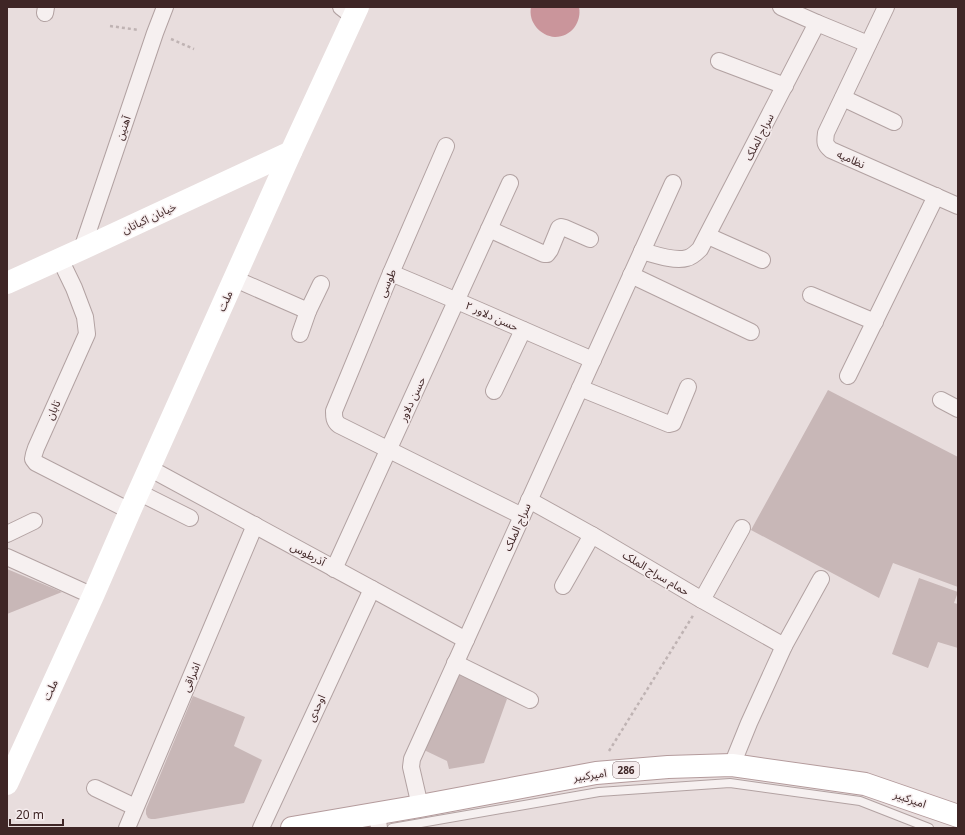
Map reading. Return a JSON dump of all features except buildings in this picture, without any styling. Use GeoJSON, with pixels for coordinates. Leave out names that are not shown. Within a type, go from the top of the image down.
{"type":"FeatureCollection","features":[{"type":"Feature","properties":{"kind":"main road","name":"ملت"},"geometry":{"type":"LineString","coordinates":[[7,784],[235,279],[351,10]]}},
{"type":"Feature","properties":{"kind":"main road","name":"خیابان اکباتان"},"geometry":{"type":"LineString","coordinates":[[7,283],[82,250],[291,152]]}},
{"type":"Feature","properties":{"kind":"main road","name":"امیرکبیر"},"geometry":{"type":"LineString","coordinates":[[292,828],[378,820],[420,806],[596,772],[668,767],[732,765],[865,784],[958,816]]}},
{"type":"Feature","properties":{"kind":"street","name":"آهنین"},"geometry":{"type":"LineString","coordinates":[[82,250],[164,7]]}},
{"type":"Feature","properties":{"kind":"street"},"geometry":{"type":"LineString","coordinates":[[781,7],[868,44]]}},
{"type":"Feature","properties":{"kind":"street","name":"نظامیه"},"geometry":{"type":"LineString","coordinates":[[886,7],[826,133],[825,142],[831,150],[958,206]]}},
{"type":"Feature","properties":{"kind":"street","name":"سراج الملک"},"geometry":{"type":"LineString","coordinates":[[704,243],[817,23]]}},
{"type":"Feature","properties":{"kind":"street"},"geometry":{"type":"LineString","coordinates":[[719,61],[785,86]]}},
{"type":"Feature","properties":{"kind":"street"},"geometry":{"type":"LineString","coordinates":[[843,98],[894,122]]}},
{"type":"Feature","properties":{"kind":"street","name":"طوسی"},"geometry":{"type":"LineString","coordinates":[[389,450],[339,425],[335,422],[334,411],[391,273],[446,146]]}},
{"type":"Feature","properties":{"kind":"street","name":"حسن دلاور"},"geometry":{"type":"LineString","coordinates":[[334,569],[510,183]]}},
{"type":"Feature","properties":{"kind":"street","name":"سراج الملک"},"geometry":{"type":"LineString","coordinates":[[420,806],[411,767],[412,759],[673,183]]}},
{"type":"Feature","properties":{"kind":"street"},"geometry":{"type":"LineString","coordinates":[[848,376],[936,196]]}},
{"type":"Feature","properties":{"kind":"street"},"geometry":{"type":"LineString","coordinates":[[489,230],[544,254],[547,254],[550,250],[559,228],[561,227],[590,239]]}},
{"type":"Feature","properties":{"kind":"street"},"geometry":{"type":"LineString","coordinates":[[642,251],[681,260],[690,257],[704,243],[762,260]]}},
{"type":"Feature","properties":{"kind":"street","name":"تابان"},"geometry":{"type":"LineString","coordinates":[[60,259],[86,318],[87,334],[36,448],[33,459],[36,463],[134,501]]}},
{"type":"Feature","properties":{"kind":"street","name":"حسن دلاور ۲"},"geometry":{"type":"LineString","coordinates":[[391,273],[457,300],[593,360]]}},
{"type":"Feature","properties":{"kind":"street"},"geometry":{"type":"LineString","coordinates":[[631,275],[751,332]]}},
{"type":"Feature","properties":{"kind":"street"},"geometry":{"type":"LineString","coordinates":[[235,279],[308,311]]}},
{"type":"Feature","properties":{"kind":"street"},"geometry":{"type":"LineString","coordinates":[[300,334],[308,311],[321,284]]}},
{"type":"Feature","properties":{"kind":"street"},"geometry":{"type":"LineString","coordinates":[[811,295],[875,322]]}},
{"type":"Feature","properties":{"kind":"street"},"geometry":{"type":"LineString","coordinates":[[494,391],[523,330]]}},
{"type":"Feature","properties":{"kind":"street"},"geometry":{"type":"LineString","coordinates":[[580,388],[669,424],[673,423],[688,387]]}},
{"type":"Feature","properties":{"kind":"street"},"geometry":{"type":"LineString","coordinates":[[941,400],[958,408]]}},
{"type":"Feature","properties":{"kind":"street"},"geometry":{"type":"LineString","coordinates":[[389,450],[522,516]]}},
{"type":"Feature","properties":{"kind":"street","name":"آذرطوس"},"geometry":{"type":"LineString","coordinates":[[149,468],[466,640]]}},
{"type":"Feature","properties":{"kind":"street","name":"حمام سراج الملک"},"geometry":{"type":"LineString","coordinates":[[529,500],[784,646]]}},
{"type":"Feature","properties":{"kind":"street"},"geometry":{"type":"LineString","coordinates":[[134,501],[190,518]]}},
{"type":"Feature","properties":{"kind":"street"},"geometry":{"type":"LineString","coordinates":[[7,534],[34,522]]}},
{"type":"Feature","properties":{"kind":"street","name":"اشراقی"},"geometry":{"type":"LineString","coordinates":[[126,828],[254,525]]}},
{"type":"Feature","properties":{"kind":"street"},"geometry":{"type":"LineString","coordinates":[[702,600],[742,528]]}},
{"type":"Feature","properties":{"kind":"street"},"geometry":{"type":"LineString","coordinates":[[563,586],[592,535]]}},
{"type":"Feature","properties":{"kind":"street"},"geometry":{"type":"LineString","coordinates":[[7,557],[93,596]]}},
{"type":"Feature","properties":{"kind":"street"},"geometry":{"type":"LineString","coordinates":[[732,765],[749,722],[784,646],[821,579]]}},
{"type":"Feature","properties":{"kind":"street","name":"اوحدی"},"geometry":{"type":"LineString","coordinates":[[261,828],[372,589]]}},
{"type":"Feature","properties":{"kind":"street"},"geometry":{"type":"LineString","coordinates":[[455,663],[530,700]]}},
{"type":"Feature","properties":{"kind":"street"},"geometry":{"type":"LineString","coordinates":[[95,788],[135,807]]}},
{"type":"Feature","properties":{"kind":"lane"},"geometry":{"type":"LineString","coordinates":[[392,828],[599,792],[730,783],[860,801],[929,828]]}},
{"type":"Feature","properties":{"kind":"path"},"geometry":{"type":"LineString","coordinates":[[110,26],[155,32],[194,49]]}},
{"type":"Feature","properties":{"kind":"path"},"geometry":{"type":"LineString","coordinates":[[596,772],[702,600]]}},
{"type":"Feature","properties":{"kind":"shaded area"},"geometry":{"type":"Polygon","coordinates":[[[531,7],[579,7],[579,18],[574,28],[566,34],[555,37],[550,36],[540,31],[533,23],[531,18],[531,7]]]}}]}
